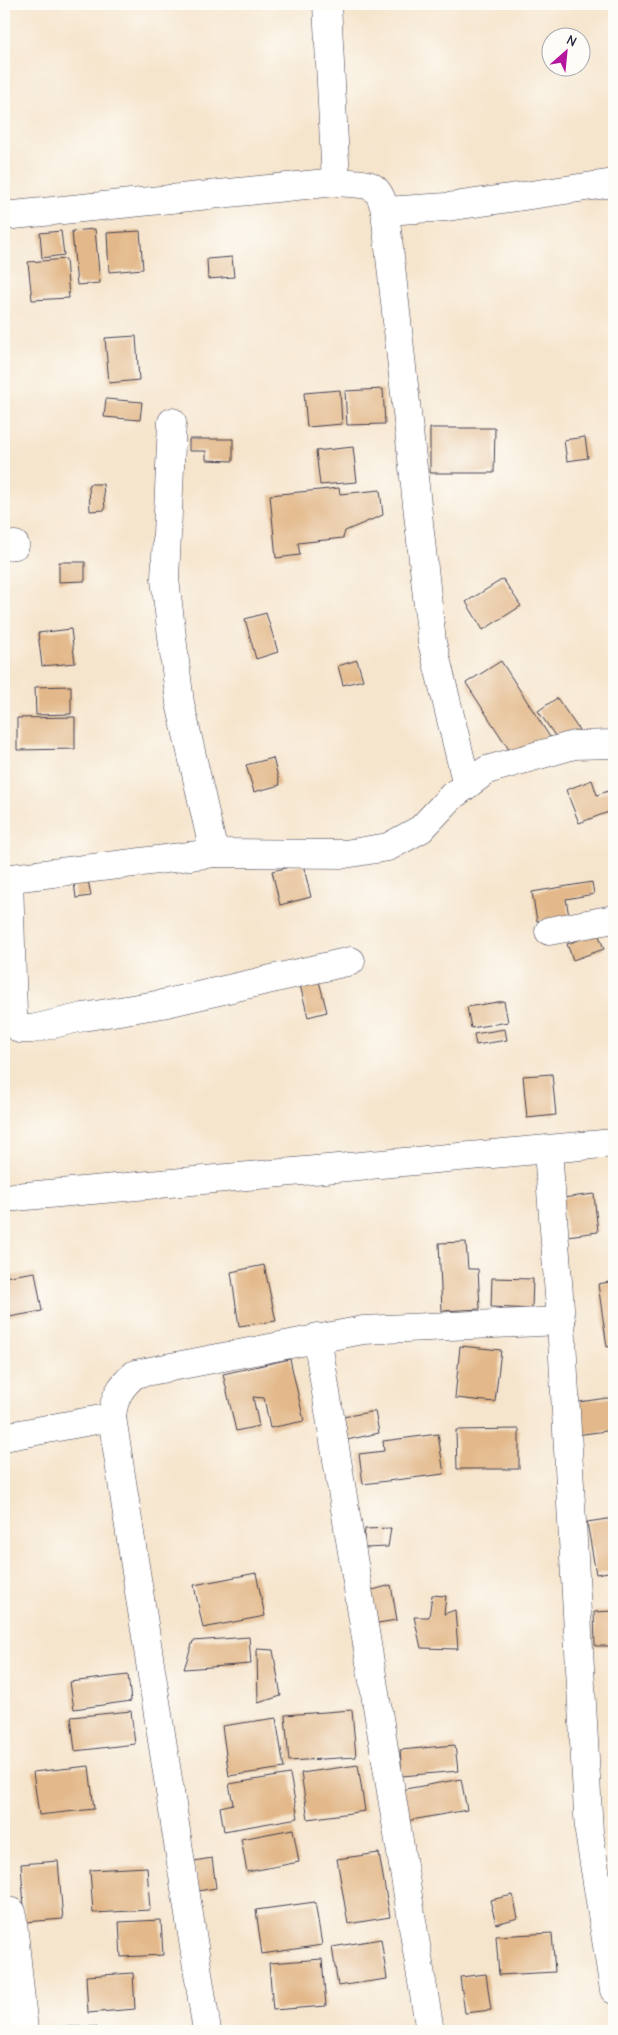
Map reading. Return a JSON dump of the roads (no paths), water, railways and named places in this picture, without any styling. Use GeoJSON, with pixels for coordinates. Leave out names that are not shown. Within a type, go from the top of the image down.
{"type":"FeatureCollection","features":[{"type":"Feature","properties":{"kind":"street"},"geometry":{"type":"LineString","coordinates":[[327,4],[336,182]]}},
{"type":"Feature","properties":{"kind":"street"},"geometry":{"type":"LineString","coordinates":[[4,216],[336,182],[375,188],[382,194],[432,642],[467,785]]}},
{"type":"Feature","properties":{"kind":"street"},"geometry":{"type":"LineString","coordinates":[[385,211],[447,207],[614,183]]}},
{"type":"Feature","properties":{"kind":"street"},"geometry":{"type":"LineString","coordinates":[[172,422],[165,579],[180,704],[214,853]]}},
{"type":"Feature","properties":{"kind":"street"},"geometry":{"type":"LineString","coordinates":[[351,961],[162,1004],[83,1017],[32,1029],[20,1028],[14,1024],[13,1014],[6,878],[214,853],[345,854],[388,847],[421,828],[452,796],[487,770],[574,746],[614,744]]}},
{"type":"Feature","properties":{"kind":"street"},"geometry":{"type":"LineString","coordinates":[[548,931],[614,919]]}},
{"type":"Feature","properties":{"kind":"street"},"geometry":{"type":"LineString","coordinates":[[4,1198],[614,1143]]}},
{"type":"Feature","properties":{"kind":"street"},"geometry":{"type":"LineString","coordinates":[[548,1150],[560,1321],[589,1832],[614,1990]]}},
{"type":"Feature","properties":{"kind":"street"},"geometry":{"type":"LineString","coordinates":[[207,2031],[112,1417],[114,1401],[121,1386],[135,1374],[317,1337],[362,1330],[560,1321]]}},
{"type":"Feature","properties":{"kind":"street"},"geometry":{"type":"LineString","coordinates":[[317,1337],[430,2031]]}},
{"type":"Feature","properties":{"kind":"street"},"geometry":{"type":"LineString","coordinates":[[4,1437],[112,1417]]}},
{"type":"Feature","properties":{"kind":"street"},"geometry":{"type":"LineString","coordinates":[[12,1912],[24,2031]]}}]}
